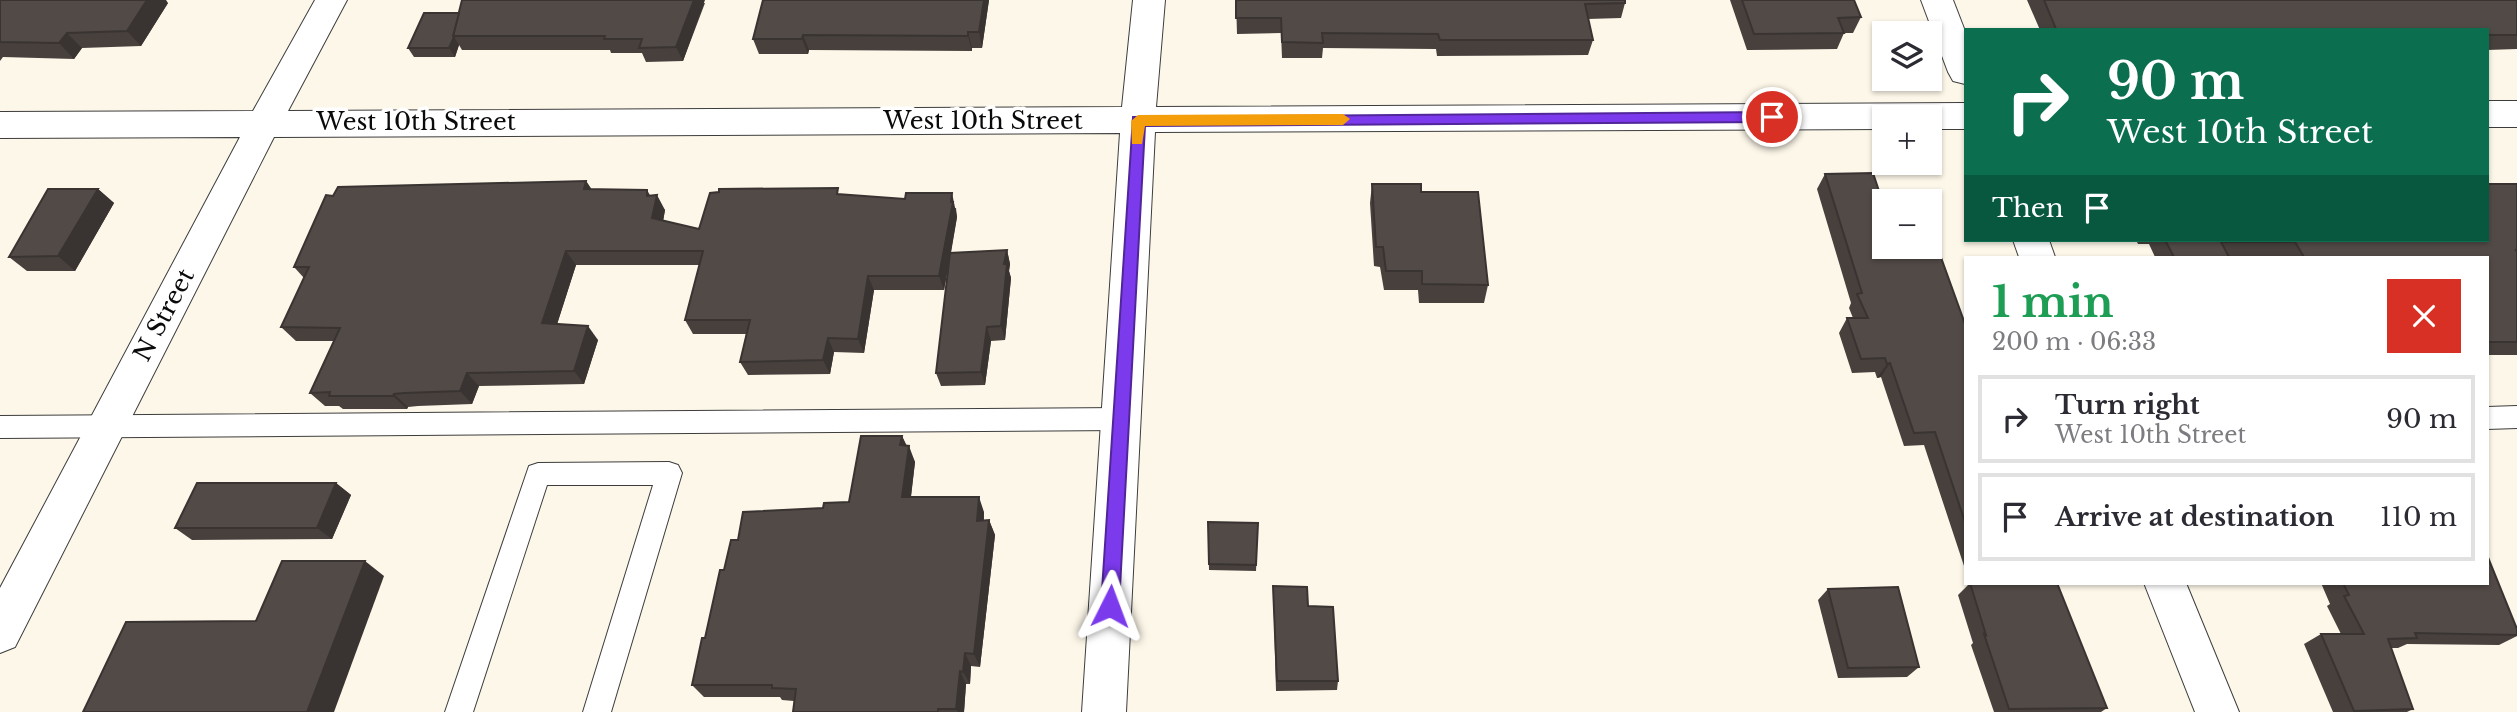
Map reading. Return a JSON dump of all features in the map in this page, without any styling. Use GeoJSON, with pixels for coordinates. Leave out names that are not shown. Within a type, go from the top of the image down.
{"type":"FeatureCollection","features":[{"type":"Feature","properties":{"kind":"street","name":"N Street"},"geometry":{"type":"LineString","coordinates":[[0,632],[264,123],[331,0]]}},
{"type":"Feature","properties":{"kind":"street"},"geometry":{"type":"LineString","coordinates":[[1104,712],[1138,121],[1149,0]]}},
{"type":"Feature","properties":{"kind":"street"},"geometry":{"type":"LineString","coordinates":[[1937,0],[1964,69]]}},
{"type":"Feature","properties":{"kind":"street"},"geometry":{"type":"LineString","coordinates":[[2489,114],[2517,114]]}},
{"type":"Feature","properties":{"kind":"street","name":"West 10th Street"},"geometry":{"type":"LineString","coordinates":[[0,125],[1964,116]]}},
{"type":"Feature","properties":{"kind":"street"},"geometry":{"type":"LineString","coordinates":[[2166,585],[2217,712]]}},
{"type":"Feature","properties":{"kind":"lane"},"geometry":{"type":"LineString","coordinates":[[2489,418],[2517,417]]}},
{"type":"Feature","properties":{"kind":"lane"},"geometry":{"type":"LineString","coordinates":[[0,426],[1121,419]]}},
{"type":"Feature","properties":{"kind":"lane"},"geometry":{"type":"LineString","coordinates":[[459,712],[538,474],[669,473],[597,712]]}},
{"type":"Feature","properties":{"kind":"building"},"geometry":{"type":"Polygon","coordinates":[[[0,0],[147,0],[127,31],[67,33],[59,43],[0,42],[0,0]]]}},
{"type":"Feature","properties":{"kind":"building"},"geometry":{"type":"Polygon","coordinates":[[[462,0],[694,0],[676,47],[639,48],[642,39],[604,39],[605,36],[453,36],[462,0]]]}},
{"type":"Feature","properties":{"kind":"building"},"geometry":{"type":"Polygon","coordinates":[[[763,0],[984,0],[979,32],[968,32],[968,36],[803,35],[802,39],[753,39],[763,0]]]}},
{"type":"Feature","properties":{"kind":"building"},"geometry":{"type":"Polygon","coordinates":[[[1236,0],[1625,0],[1625,3],[1585,4],[1593,40],[1440,40],[1438,34],[1322,33],[1323,43],[1282,42],[1281,18],[1236,18],[1236,0]]]}},
{"type":"Feature","properties":{"kind":"building"},"geometry":{"type":"Polygon","coordinates":[[[1742,0],[1854,0],[1861,17],[1838,18],[1844,33],[1754,34],[1742,0]]]}},
{"type":"Feature","properties":{"kind":"building"},"geometry":{"type":"Polygon","coordinates":[[[2044,0],[2517,0],[2517,35],[2489,35],[2489,28],[2056,28],[2044,0]]]}},
{"type":"Feature","properties":{"kind":"building"},"geometry":{"type":"Polygon","coordinates":[[[424,13],[459,13],[449,48],[408,48],[424,13]]]}},
{"type":"Feature","properties":{"kind":"building"},"geometry":{"type":"Polygon","coordinates":[[[1825,174],[1874,175],[1878,189],[1872,189],[1872,259],[1942,259],[1964,321],[1964,519],[1935,432],[1914,433],[1890,363],[1887,364],[1885,358],[1861,359],[1847,318],[1868,318],[1857,294],[1862,293],[1825,174]]]}},
{"type":"Feature","properties":{"kind":"building"},"geometry":{"type":"Polygon","coordinates":[[[586,181],[584,189],[647,190],[647,196],[657,195],[652,218],[699,229],[710,193],[719,192],[719,189],[838,188],[837,194],[905,199],[906,193],[952,193],[953,202],[939,276],[868,276],[858,339],[828,338],[823,360],[740,362],[750,320],[685,320],[703,251],[566,251],[542,323],[588,326],[574,371],[467,373],[460,391],[404,393],[393,396],[329,396],[330,392],[310,393],[340,328],[281,327],[309,267],[294,267],[326,195],[333,196],[338,187],[586,181]]]}},
{"type":"Feature","properties":{"kind":"building"},"geometry":{"type":"Polygon","coordinates":[[[1372,184],[1421,184],[1421,192],[1478,192],[1488,285],[1422,284],[1422,271],[1386,271],[1383,247],[1376,247],[1372,184]]]}},
{"type":"Feature","properties":{"kind":"building"},"geometry":{"type":"Polygon","coordinates":[[[2489,184],[2517,184],[2517,342],[2489,342],[2489,256],[2303,256],[2295,242],[2489,242],[2489,184]]]}},
{"type":"Feature","properties":{"kind":"building"},"geometry":{"type":"Polygon","coordinates":[[[48,189],[98,189],[58,256],[9,257],[48,189]]]}},
{"type":"Feature","properties":{"kind":"building"},"geometry":{"type":"Polygon","coordinates":[[[2166,242],[2221,242],[2228,256],[2173,256],[2166,242]]]}},
{"type":"Feature","properties":{"kind":"building"},"geometry":{"type":"Polygon","coordinates":[[[1007,250],[1001,326],[987,327],[981,372],[936,373],[950,253],[1007,250]]]}},
{"type":"Feature","properties":{"kind":"building"},"geometry":{"type":"Polygon","coordinates":[[[861,436],[902,436],[900,445],[909,446],[902,497],[979,497],[977,521],[989,520],[974,654],[965,653],[956,709],[938,709],[938,712],[793,712],[796,689],[772,688],[772,685],[692,685],[720,570],[724,570],[731,540],[738,540],[743,512],[823,508],[824,503],[849,502],[861,436]]]}},
{"type":"Feature","properties":{"kind":"building"},"geometry":{"type":"Polygon","coordinates":[[[197,483],[336,483],[317,528],[175,528],[197,483]]]}},
{"type":"Feature","properties":{"kind":"building"},"geometry":{"type":"Polygon","coordinates":[[[1208,522],[1258,523],[1256,565],[1209,564],[1208,522]]]}},
{"type":"Feature","properties":{"kind":"building"},"geometry":{"type":"Polygon","coordinates":[[[2489,560],[2517,635],[2415,633],[2417,638],[2388,639],[2413,709],[2354,711],[2321,634],[2364,634],[2344,596],[2349,595],[2344,585],[2489,585],[2489,560]]]}},
{"type":"Feature","properties":{"kind":"building"},"geometry":{"type":"Polygon","coordinates":[[[282,561],[365,561],[307,712],[83,712],[126,622],[256,621],[282,561]]]}},
{"type":"Feature","properties":{"kind":"building"},"geometry":{"type":"Polygon","coordinates":[[[1971,585],[2058,585],[2107,708],[2009,709],[1984,634],[1986,635],[1971,585]]]}},
{"type":"Feature","properties":{"kind":"building"},"geometry":{"type":"Polygon","coordinates":[[[1273,586],[1307,587],[1308,606],[1333,607],[1338,681],[1277,681],[1273,586]]]}},
{"type":"Feature","properties":{"kind":"building"},"geometry":{"type":"Polygon","coordinates":[[[1898,587],[1919,667],[1848,668],[1828,589],[1898,587]]]}},
{"type":"Feature","properties":{"kind":"slow traffic"},"geometry":{"type":"LineString","coordinates":[[1137,140],[1138,121],[1343,119]]}},
{"type":"Feature","properties":{"kind":"route"},"geometry":{"type":"LineString","coordinates":[[1110,606],[1138,121],[1772,117]]}}]}
